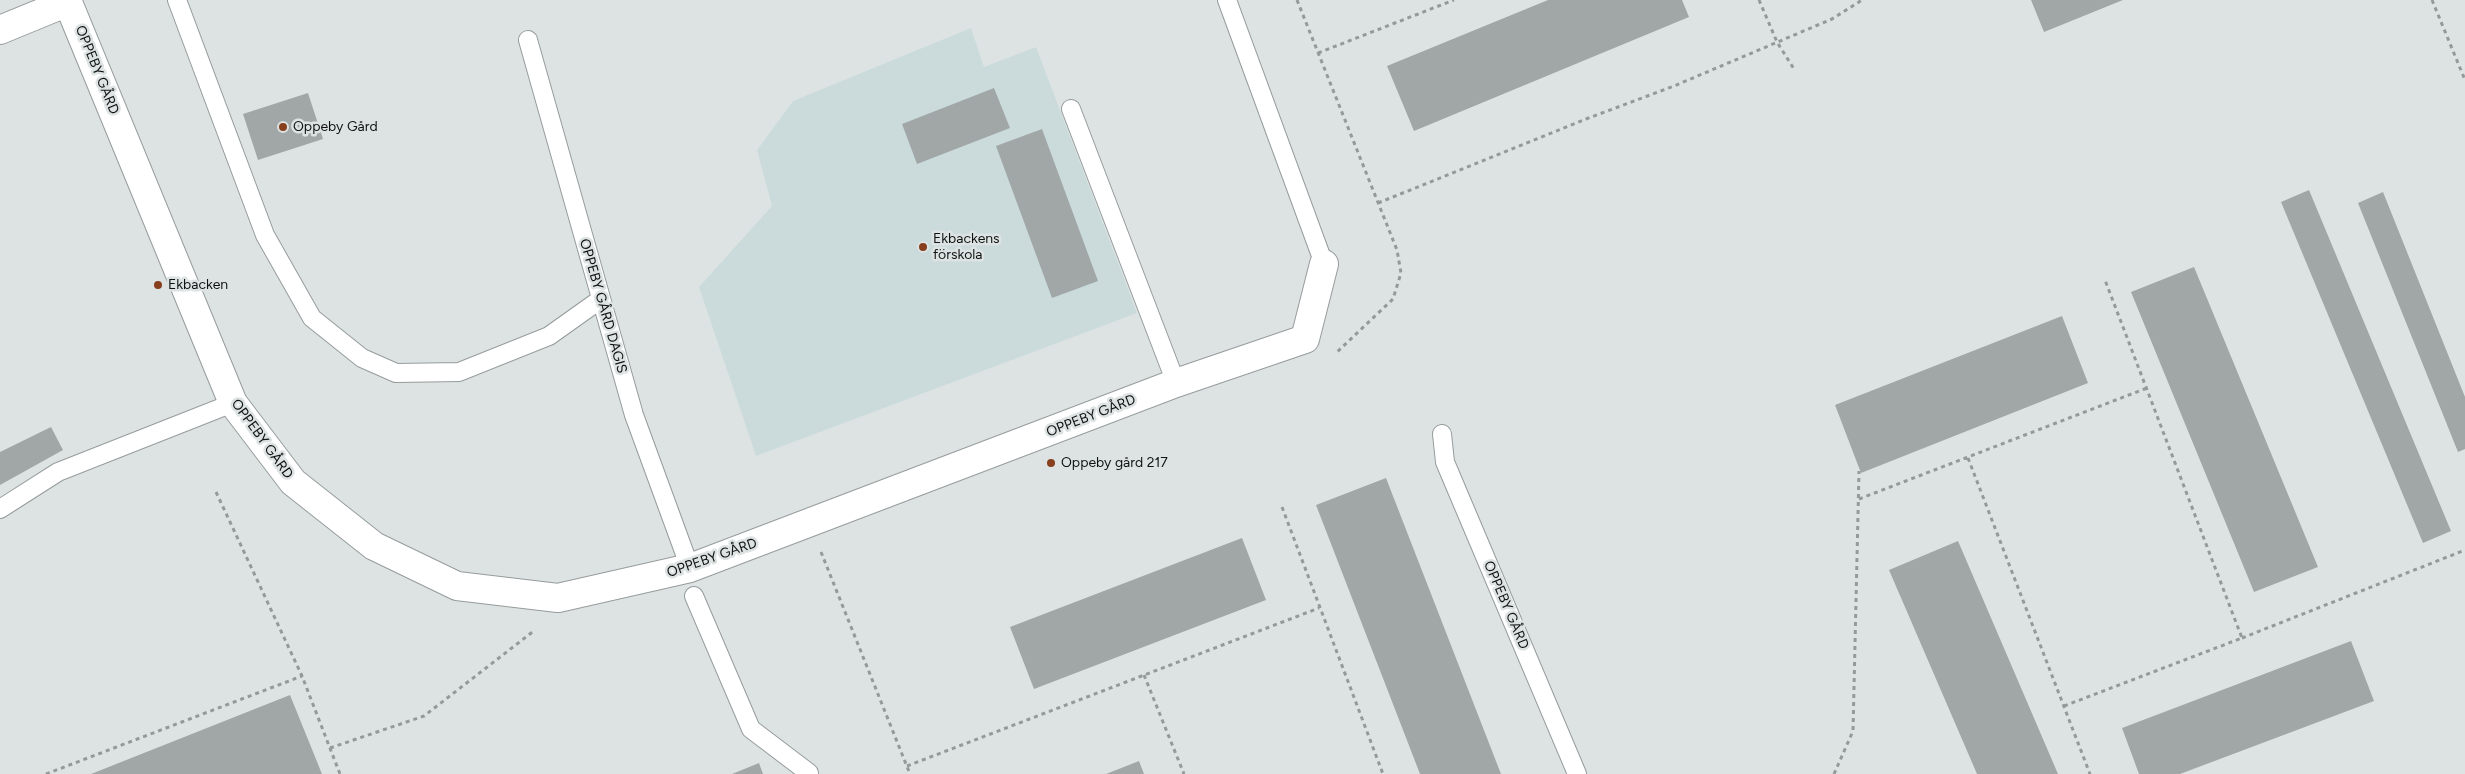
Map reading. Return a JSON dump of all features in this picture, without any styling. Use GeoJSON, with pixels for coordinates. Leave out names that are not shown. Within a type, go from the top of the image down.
{"type":"FeatureCollection","features":[{"type":"Feature","properties":{"kind":"street","name":"OPPEBY GÅRD"},"geometry":{"type":"LineString","coordinates":[[68,1],[233,403],[293,482],[374,546],[457,586],[558,598],[690,568],[1176,383],[1306,339],[1324,264]]}},
{"type":"Feature","properties":{"kind":"street"},"geometry":{"type":"LineString","coordinates":[[0,30],[68,1]]}},
{"type":"Feature","properties":{"kind":"lane"},"geometry":{"type":"LineString","coordinates":[[177,0],[266,235],[312,318],[362,358],[396,373],[459,372],[549,336],[601,299]]}},
{"type":"Feature","properties":{"kind":"lane","name":"OPPEBY GÅRD"},"geometry":{"type":"LineString","coordinates":[[1227,0],[1324,264]]}},
{"type":"Feature","properties":{"kind":"lane","name":"OPPEBY GÅRD DAGIS"},"geometry":{"type":"LineString","coordinates":[[528,40],[634,414],[690,568]]}},
{"type":"Feature","properties":{"kind":"lane"},"geometry":{"type":"LineString","coordinates":[[1072,109],[1176,383]]}},
{"type":"Feature","properties":{"kind":"lane"},"geometry":{"type":"LineString","coordinates":[[0,509],[58,472],[233,403]]}},
{"type":"Feature","properties":{"kind":"lane","name":"OPPEBY GÅRD"},"geometry":{"type":"LineString","coordinates":[[1442,434],[1445,462],[1577,774]]}},
{"type":"Feature","properties":{"kind":"lane"},"geometry":{"type":"LineString","coordinates":[[694,596],[751,729],[809,773]]}},
{"type":"Feature","properties":{"kind":"path"},"geometry":{"type":"LineString","coordinates":[[1296,0],[1397,250],[1401,273],[1393,299],[1332,356]]}},
{"type":"Feature","properties":{"kind":"path"},"geometry":{"type":"LineString","coordinates":[[1318,53],[1454,0]]}},
{"type":"Feature","properties":{"kind":"path"},"geometry":{"type":"LineString","coordinates":[[1759,0],[1777,42],[1794,69]]}},
{"type":"Feature","properties":{"kind":"path"},"geometry":{"type":"LineString","coordinates":[[1378,203],[1586,119],[1674,86],[1832,19],[1862,0]]}},
{"type":"Feature","properties":{"kind":"path"},"geometry":{"type":"LineString","coordinates":[[2432,0],[2465,80]]}},
{"type":"Feature","properties":{"kind":"path"},"geometry":{"type":"LineString","coordinates":[[2105,280],[2242,638]]}},
{"type":"Feature","properties":{"kind":"path"},"geometry":{"type":"LineString","coordinates":[[1859,499],[2147,388]]}},
{"type":"Feature","properties":{"kind":"path"},"geometry":{"type":"LineString","coordinates":[[1968,458],[2090,774]]}},
{"type":"Feature","properties":{"kind":"path"},"geometry":{"type":"LineString","coordinates":[[1834,774],[1853,731],[1860,471]]}},
{"type":"Feature","properties":{"kind":"path"},"geometry":{"type":"LineString","coordinates":[[216,492],[302,676],[340,774]]}},
{"type":"Feature","properties":{"kind":"path"},"geometry":{"type":"LineString","coordinates":[[1282,507],[1383,774]]}},
{"type":"Feature","properties":{"kind":"path"},"geometry":{"type":"LineString","coordinates":[[821,550],[910,774]]}},
{"type":"Feature","properties":{"kind":"path"},"geometry":{"type":"LineString","coordinates":[[2064,706],[2465,550]]}},
{"type":"Feature","properties":{"kind":"path"},"geometry":{"type":"LineString","coordinates":[[907,766],[1319,608]]}},
{"type":"Feature","properties":{"kind":"path"},"geometry":{"type":"LineString","coordinates":[[330,748],[424,716],[536,630]]}},
{"type":"Feature","properties":{"kind":"path"},"geometry":{"type":"LineString","coordinates":[[1144,675],[1184,774]]}},
{"type":"Feature","properties":{"kind":"path"},"geometry":{"type":"LineString","coordinates":[[46,774],[302,676]]}},
{"type":"Feature","properties":{"kind":"shaded area","name":"Ekbackens förskola"},"geometry":{"type":"Polygon","coordinates":[[[971,28],[984,67],[1036,47],[1137,313],[756,456],[699,287],[772,206],[757,150],[793,101],[971,28]]]}},
{"type":"Feature","properties":{"kind":"building"},"geometry":{"type":"Polygon","coordinates":[[[1548,0],[1682,0],[1689,17],[1414,131],[1387,66],[1548,0]]]}},
{"type":"Feature","properties":{"kind":"building"},"geometry":{"type":"Polygon","coordinates":[[[2031,0],[2123,0],[2044,32],[2031,0]]]}},
{"type":"Feature","properties":{"kind":"building"},"geometry":{"type":"Polygon","coordinates":[[[994,88],[1010,128],[917,164],[902,124],[994,88]]]}},
{"type":"Feature","properties":{"kind":"building","name":"Oppeby Gård"},"geometry":{"type":"Polygon","coordinates":[[[308,93],[323,139],[258,160],[243,114],[308,93]]]}},
{"type":"Feature","properties":{"kind":"building"},"geometry":{"type":"Polygon","coordinates":[[[1042,129],[1098,281],[1052,298],[996,146],[1042,129]]]}},
{"type":"Feature","properties":{"kind":"building"},"geometry":{"type":"Polygon","coordinates":[[[2309,190],[2451,531],[2423,543],[2281,202],[2309,190]]]}},
{"type":"Feature","properties":{"kind":"building"},"geometry":{"type":"Polygon","coordinates":[[[2383,192],[2465,397],[2465,449],[2458,452],[2358,203],[2383,192]]]}},
{"type":"Feature","properties":{"kind":"building"},"geometry":{"type":"Polygon","coordinates":[[[2194,267],[2318,567],[2254,592],[2131,292],[2194,267]]]}},
{"type":"Feature","properties":{"kind":"building"},"geometry":{"type":"Polygon","coordinates":[[[2062,316],[2088,383],[1861,473],[1835,405],[2062,316]]]}},
{"type":"Feature","properties":{"kind":"building"},"geometry":{"type":"Polygon","coordinates":[[[51,427],[63,450],[0,485],[0,452],[51,427]]]}},
{"type":"Feature","properties":{"kind":"building"},"geometry":{"type":"Polygon","coordinates":[[[1386,478],[1501,774],[1420,774],[1316,505],[1386,478]]]}},
{"type":"Feature","properties":{"kind":"building"},"geometry":{"type":"Polygon","coordinates":[[[1242,538],[1266,600],[1034,689],[1010,627],[1242,538]]]}},
{"type":"Feature","properties":{"kind":"building"},"geometry":{"type":"Polygon","coordinates":[[[1958,541],[2058,774],[1977,774],[1889,570],[1958,541]]]}},
{"type":"Feature","properties":{"kind":"building"},"geometry":{"type":"Polygon","coordinates":[[[2351,641],[2374,701],[2180,774],[2139,774],[2122,728],[2351,641]]]}},
{"type":"Feature","properties":{"kind":"building"},"geometry":{"type":"Polygon","coordinates":[[[290,695],[322,774],[91,774],[290,695]]]}},
{"type":"Feature","properties":{"kind":"building"},"geometry":{"type":"Polygon","coordinates":[[[1139,761],[1144,774],[1106,774],[1139,761]]]}},
{"type":"Feature","properties":{"kind":"building"},"geometry":{"type":"Polygon","coordinates":[[[759,763],[763,774],[732,774],[759,763]]]}},
{"type":"Feature","properties":{"kind":"place","name":"Oppeby Gård"},"geometry":{"type":"Point","coordinates":[283,127]}},
{"type":"Feature","properties":{"kind":"place","name":"Ekbackens förskola"},"geometry":{"type":"Point","coordinates":[923,247]}},
{"type":"Feature","properties":{"kind":"place","name":"Ekbacken"},"geometry":{"type":"Point","coordinates":[158,285]}},
{"type":"Feature","properties":{"kind":"place","name":"Oppeby gård 217"},"geometry":{"type":"Point","coordinates":[1051,463]}}]}
